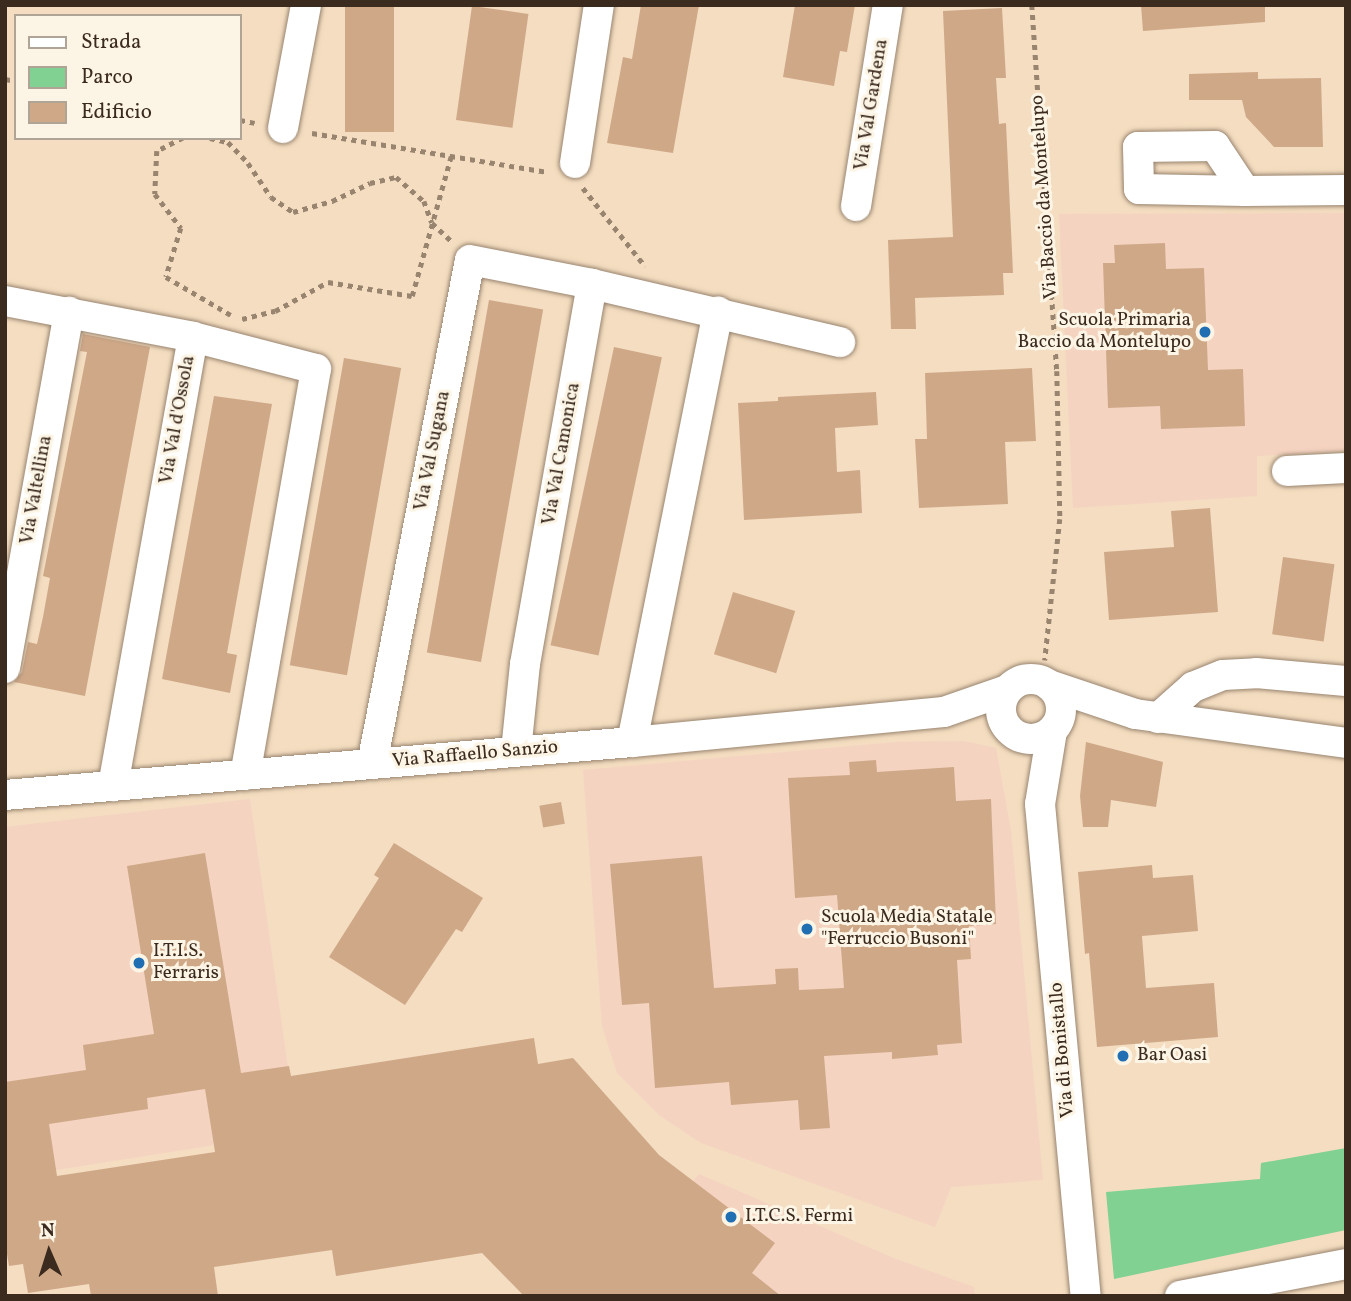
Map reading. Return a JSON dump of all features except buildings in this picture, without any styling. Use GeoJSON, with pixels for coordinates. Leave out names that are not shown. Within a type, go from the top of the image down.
{"type":"FeatureCollection","features":[{"type":"Feature","properties":{"kind":"street"},"geometry":{"type":"LineString","coordinates":[[284,128],[306,5]]}},
{"type":"Feature","properties":{"kind":"street"},"geometry":{"type":"LineString","coordinates":[[574,169],[599,5]]}},
{"type":"Feature","properties":{"kind":"street","name":"Via Val Gardena"},"geometry":{"type":"LineString","coordinates":[[856,206],[888,5]]}},
{"type":"Feature","properties":{"kind":"street"},"geometry":{"type":"LineString","coordinates":[[1245,191],[1346,190]]}},
{"type":"Feature","properties":{"kind":"street","name":"Via Val Sugana"},"geometry":{"type":"LineString","coordinates":[[372,764],[470,260],[592,284]]}},
{"type":"Feature","properties":{"kind":"street"},"geometry":{"type":"LineString","coordinates":[[592,284],[840,342]]}},
{"type":"Feature","properties":{"kind":"street","name":"Via Val Camonica"},"geometry":{"type":"LineString","coordinates":[[516,751],[525,664],[592,284]]}},
{"type":"Feature","properties":{"kind":"street"},"geometry":{"type":"LineString","coordinates":[[5,301],[193,337]]}},
{"type":"Feature","properties":{"kind":"street","name":"Via Valtellina"},"geometry":{"type":"LineString","coordinates":[[5,668],[69,312]]}},
{"type":"Feature","properties":{"kind":"street"},"geometry":{"type":"LineString","coordinates":[[632,742],[718,312]]}},
{"type":"Feature","properties":{"kind":"street","name":"Via Val d'Ossola"},"geometry":{"type":"LineString","coordinates":[[113,786],[193,337],[316,369],[246,775]]}},
{"type":"Feature","properties":{"kind":"street"},"geometry":{"type":"LineString","coordinates":[[1287,471],[1346,468]]}},
{"type":"Feature","properties":{"kind":"street"},"geometry":{"type":"LineString","coordinates":[[1146,716],[1193,687],[1223,674],[1256,673],[1346,681]]}},
{"type":"Feature","properties":{"kind":"street","name":"Via Raffaello Sanzio"},"geometry":{"type":"LineString","coordinates":[[5,795],[632,742],[944,712],[1007,690],[1023,680],[1045,683],[1146,716],[1346,743]]}},
{"type":"Feature","properties":{"kind":"street"},"geometry":{"type":"LineString","coordinates":[[1045,683],[1060,700],[1056,724]]}},
{"type":"Feature","properties":{"kind":"street"},"geometry":{"type":"LineString","coordinates":[[1007,690],[1000,706],[1007,728]]}},
{"type":"Feature","properties":{"kind":"street","name":"Via Raffaello Sanzio"},"geometry":{"type":"LineString","coordinates":[[944,712],[1007,728],[1027,739],[1045,736],[1056,724],[1146,716]]}},
{"type":"Feature","properties":{"kind":"street","name":"Via di Bonistallo"},"geometry":{"type":"LineString","coordinates":[[1056,724],[1040,804],[1086,1296]]}},
{"type":"Feature","properties":{"kind":"street","name":"Via di Bonistallo"},"geometry":{"type":"LineString","coordinates":[[1007,728],[1040,804]]}},
{"type":"Feature","properties":{"kind":"street"},"geometry":{"type":"LineString","coordinates":[[1180,1296],[1346,1264]]}},
{"type":"Feature","properties":{"kind":"path","name":"Via Baccio da Montelupo"},"geometry":{"type":"LineString","coordinates":[[1032,5],[1058,371],[1060,519],[1045,683]]}},
{"type":"Feature","properties":{"kind":"path"},"geometry":{"type":"LineString","coordinates":[[242,120],[451,156],[574,169],[650,273],[658,299]]}},
{"type":"Feature","properties":{"kind":"path"},"geometry":{"type":"LineString","coordinates":[[179,140],[157,151],[155,194],[181,228],[166,277],[239,320],[275,311],[328,282],[412,296],[451,156]]}},
{"type":"Feature","properties":{"kind":"path"},"geometry":{"type":"LineString","coordinates":[[219,140],[228,142],[248,163],[271,197],[293,212],[332,201],[370,183],[396,177],[424,201],[432,223]]}},
{"type":"Feature","properties":{"kind":"shaded area","name":"Scuola Primaria Baccio da Montelupo"},"geometry":{"type":"Polygon","coordinates":[[[1346,213],[1346,451],[1257,456],[1257,496],[1073,508],[1059,214],[1346,213]]]}},
{"type":"Feature","properties":{"kind":"shaded area","name":"Scuola Media Statale \"Ferruccio Busoni\""},"geometry":{"type":"Polygon","coordinates":[[[963,741],[996,748],[1011,831],[1043,1180],[951,1187],[935,1227],[701,1143],[659,1115],[617,1073],[602,1026],[583,770],[896,742],[963,741]]]}},
{"type":"Feature","properties":{"kind":"shaded area","name":"I.T.I.S. Ferraris"},"geometry":{"type":"Polygon","coordinates":[[[250,799],[297,1132],[18,1176],[5,1100],[5,827],[250,799]]]}},
{"type":"Feature","properties":{"kind":"shaded area","name":"I.T.C.S. Fermi"},"geometry":{"type":"Polygon","coordinates":[[[699,1174],[896,1259],[974,1287],[975,1296],[598,1296],[699,1174]]]}},
{"type":"Feature","properties":{"kind":"green space"},"geometry":{"type":"Polygon","coordinates":[[[1346,1148],[1346,1230],[1114,1279],[1106,1192],[1260,1179],[1261,1163],[1346,1148]]]}},
{"type":"Feature","properties":{"kind":"place","name":"Scuola Primaria Baccio da Montelupo"},"geometry":{"type":"Point","coordinates":[1205,332]}},
{"type":"Feature","properties":{"kind":"place","name":"Scuola Media Statale \"Ferruccio Busoni\""},"geometry":{"type":"Point","coordinates":[807,929]}},
{"type":"Feature","properties":{"kind":"place","name":"I.T.I.S. Ferraris"},"geometry":{"type":"Point","coordinates":[139,963]}},
{"type":"Feature","properties":{"kind":"place","name":"Bar Oasi"},"geometry":{"type":"Point","coordinates":[1123,1056]}},
{"type":"Feature","properties":{"kind":"place","name":"I.T.C.S. Fermi"},"geometry":{"type":"Point","coordinates":[731,1217]}}]}
